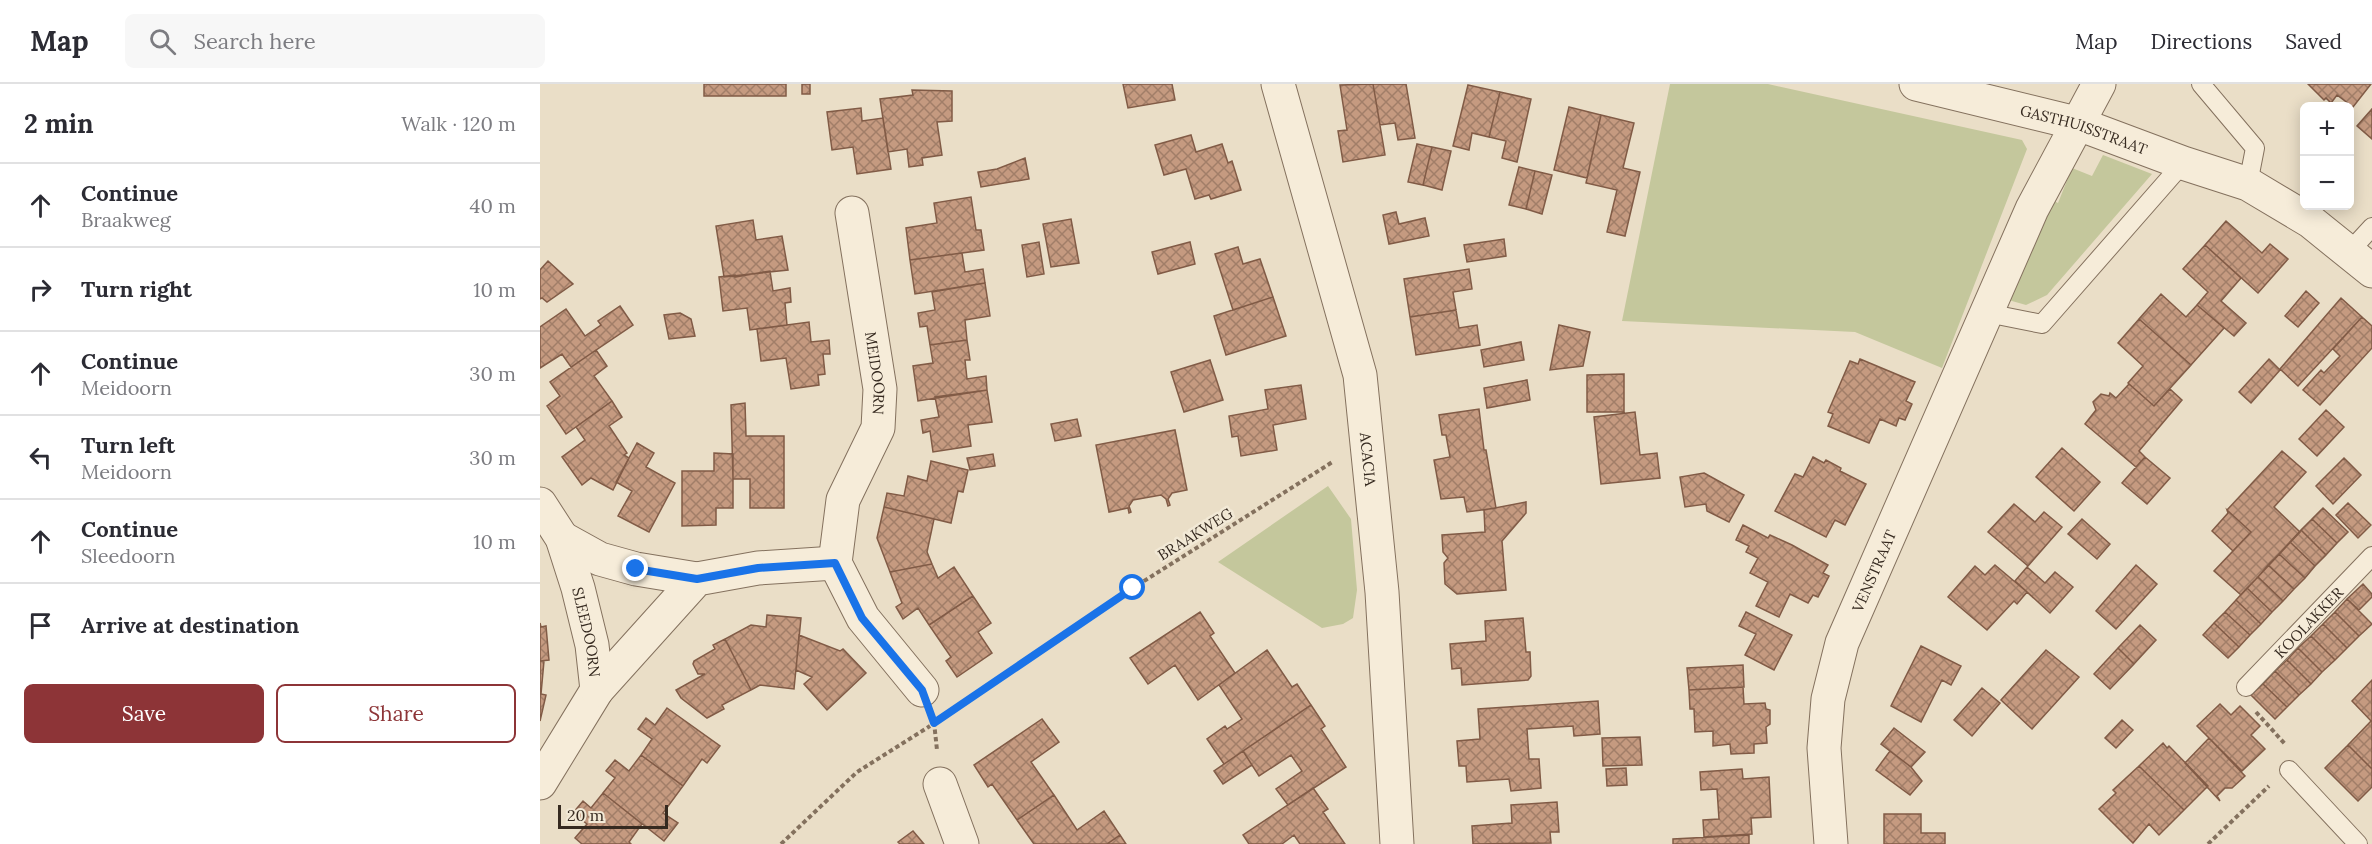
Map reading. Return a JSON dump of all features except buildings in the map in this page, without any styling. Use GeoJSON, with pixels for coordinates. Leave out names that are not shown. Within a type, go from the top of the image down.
{"type":"FeatureCollection","features":[{"type":"Feature","properties":{"kind":"street","name":"ACACIA"},"geometry":{"type":"LineString","coordinates":[[1278,84],[1360,375],[1382,592],[1397,844]]}},
{"type":"Feature","properties":{"kind":"street","name":"GASTHUISSTRAAT"},"geometry":{"type":"LineString","coordinates":[[1916,84],[2076,123],[2182,163],[2248,184],[2310,221],[2361,261]]}},
{"type":"Feature","properties":{"kind":"street","name":"VENSTRAAT"},"geometry":{"type":"LineString","coordinates":[[1830,844],[1824,748],[1828,699],[1842,643],[2032,209],[2076,123],[2099,84]]}},
{"type":"Feature","properties":{"kind":"street","name":"MEIDOORN"},"geometry":{"type":"LineString","coordinates":[[835,563],[843,500],[878,428],[880,389],[852,213]]}},
{"type":"Feature","properties":{"kind":"street","name":"SLEEDOORN"},"geometry":{"type":"LineString","coordinates":[[540,504],[562,538],[578,588],[592,645],[597,690],[540,783]]}},
{"type":"Feature","properties":{"kind":"street","name":"SLEEDOORN"},"geometry":{"type":"LineString","coordinates":[[562,538],[600,560],[636,569],[697,579]]}},
{"type":"Feature","properties":{"kind":"street"},"geometry":{"type":"LineString","coordinates":[[597,690],[697,579],[758,568],[835,563],[862,618],[922,690]]}},
{"type":"Feature","properties":{"kind":"street"},"geometry":{"type":"LineString","coordinates":[[940,784],[962,844]]}},
{"type":"Feature","properties":{"kind":"lane"},"geometry":{"type":"LineString","coordinates":[[2201,84],[2255,148],[2248,184]]}},
{"type":"Feature","properties":{"kind":"lane"},"geometry":{"type":"LineString","coordinates":[[1987,313],[2042,324],[2182,163]]}},
{"type":"Feature","properties":{"kind":"lane"},"geometry":{"type":"LineString","coordinates":[[2361,261],[2372,227]]}},
{"type":"Feature","properties":{"kind":"lane","name":"KOOLAKKER"},"geometry":{"type":"LineString","coordinates":[[2246,687],[2372,556]]}},
{"type":"Feature","properties":{"kind":"lane"},"geometry":{"type":"LineString","coordinates":[[2289,770],[2358,844]]}},
{"type":"Feature","properties":{"kind":"path","name":"BRAAKWEG"},"geometry":{"type":"LineString","coordinates":[[781,844],[857,772],[934,723],[1133,588],[1365,441]]}},
{"type":"Feature","properties":{"kind":"path"},"geometry":{"type":"LineString","coordinates":[[2208,844],[2256,795],[2289,770],[2287,747],[2250,705],[2246,687]]}},
{"type":"Feature","properties":{"kind":"path"},"geometry":{"type":"LineString","coordinates":[[922,690],[934,723],[940,784]]}},
{"type":"Feature","properties":{"kind":"green space"},"geometry":{"type":"Polygon","coordinates":[[[1670,84],[1768,84],[2022,140],[2027,149],[1942,368],[1855,332],[1622,321],[1670,84]]]}},
{"type":"Feature","properties":{"kind":"green space"},"geometry":{"type":"Polygon","coordinates":[[[2103,155],[2152,174],[2047,295],[2026,305],[2005,299],[2048,198],[2058,203],[2072,168],[2092,176],[2103,155]]]}},
{"type":"Feature","properties":{"kind":"green space"},"geometry":{"type":"Polygon","coordinates":[[[1328,486],[1351,519],[1357,590],[1353,618],[1343,624],[1322,628],[1218,562],[1328,486]]]}},
{"type":"Feature","properties":{"kind":"route"},"geometry":{"type":"LineString","coordinates":[[636,569],[697,579],[758,568],[835,563],[862,618],[922,690],[934,723],[1133,588]]}}]}
